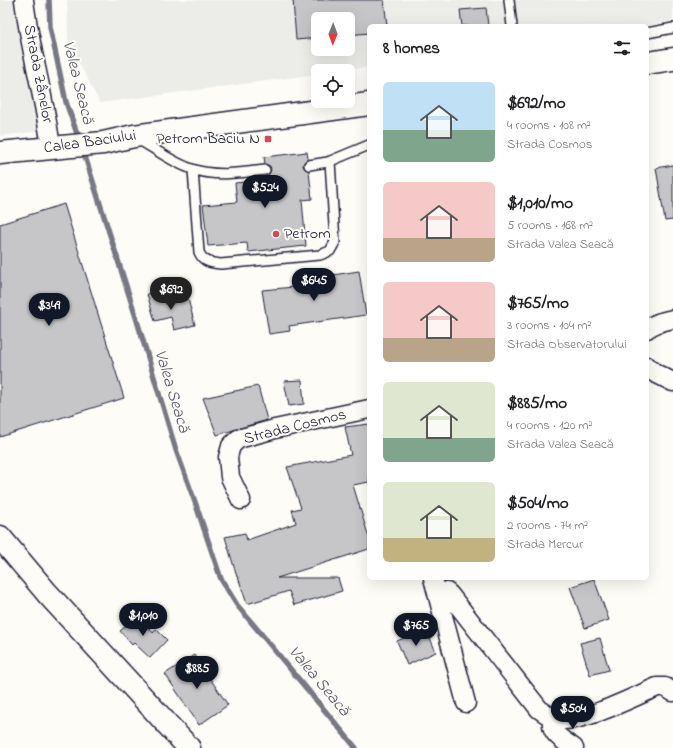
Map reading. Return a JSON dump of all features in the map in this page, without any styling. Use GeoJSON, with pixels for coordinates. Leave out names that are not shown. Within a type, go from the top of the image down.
{"type":"FeatureCollection","features":[{"type":"Feature","properties":{"kind":"main road"},"geometry":{"type":"LineString","coordinates":[[649,63],[673,60]]}},
{"type":"Feature","properties":{"kind":"main road","name":"Calea Baciului"},"geometry":{"type":"LineString","coordinates":[[0,153],[103,143],[134,136],[367,104]]}},
{"type":"Feature","properties":{"kind":"main road"},"geometry":{"type":"LineString","coordinates":[[0,537],[47,593],[189,748]]}},
{"type":"Feature","properties":{"kind":"street","name":"Strada Zânelor"},"geometry":{"type":"LineString","coordinates":[[24,0],[28,33],[49,130],[58,148]]}},
{"type":"Feature","properties":{"kind":"street"},"geometry":{"type":"LineString","coordinates":[[649,328],[673,319]]}},
{"type":"Feature","properties":{"kind":"street"},"geometry":{"type":"LineString","coordinates":[[649,368],[673,382]]}},
{"type":"Feature","properties":{"kind":"street","name":"Strada Cosmos"},"geometry":{"type":"LineString","coordinates":[[242,500],[230,477],[228,457],[231,446],[238,439],[275,429],[367,409]]}},
{"type":"Feature","properties":{"kind":"street"},"geometry":{"type":"LineString","coordinates":[[435,585],[466,702]]}},
{"type":"Feature","properties":{"kind":"street"},"geometry":{"type":"LineString","coordinates":[[435,585],[450,595],[539,709],[553,718],[568,720],[582,717],[657,687],[665,687],[673,692]]}},
{"type":"Feature","properties":{"kind":"street"},"geometry":{"type":"LineString","coordinates":[[553,718],[551,722],[555,735],[574,748]]}},
{"type":"Feature","properties":{"kind":"lane"},"geometry":{"type":"LineString","coordinates":[[509,0],[512,24]]}},
{"type":"Feature","properties":{"kind":"lane"},"geometry":{"type":"LineString","coordinates":[[649,33],[673,28]]}},
{"type":"Feature","properties":{"kind":"lane"},"geometry":{"type":"LineString","coordinates":[[134,136],[193,170],[226,174],[265,170]]}},
{"type":"Feature","properties":{"kind":"lane"},"geometry":{"type":"LineString","coordinates":[[309,165],[330,161],[367,146]]}},
{"type":"Feature","properties":{"kind":"lane"},"geometry":{"type":"LineString","coordinates":[[193,170],[200,252],[202,258],[206,261],[221,264],[320,255],[330,251],[335,242],[330,161]]}},
{"type":"Feature","properties":{"kind":"shaded area"},"geometry":{"type":"Polygon","coordinates":[[[0,0],[24,0],[49,130],[0,136],[0,0]]]}},
{"type":"Feature","properties":{"kind":"shaded area"},"geometry":{"type":"Polygon","coordinates":[[[67,0],[673,0],[673,21],[649,25],[649,24],[367,24],[367,67],[355,69],[355,64],[311,64],[311,75],[100,103],[68,41],[67,0]]]}},
{"type":"Feature","properties":{"kind":"building"},"geometry":{"type":"Polygon","coordinates":[[[293,0],[384,0],[387,24],[367,24],[367,33],[355,34],[355,12],[311,12],[311,39],[296,40],[293,0]]]}},
{"type":"Feature","properties":{"kind":"building"},"geometry":{"type":"Polygon","coordinates":[[[486,8],[488,24],[462,24],[460,10],[486,8]]]}},
{"type":"Feature","properties":{"kind":"building"},"geometry":{"type":"Polygon","coordinates":[[[307,152],[308,159],[304,162],[303,166],[309,171],[312,199],[302,200],[306,246],[248,252],[247,243],[208,246],[203,205],[237,202],[235,183],[266,180],[266,176],[271,170],[270,166],[265,164],[264,157],[307,152]]]}},
{"type":"Feature","properties":{"kind":"building"},"geometry":{"type":"Polygon","coordinates":[[[673,165],[673,220],[665,221],[656,168],[673,165]]]}},
{"type":"Feature","properties":{"kind":"building"},"geometry":{"type":"Polygon","coordinates":[[[64,204],[124,398],[0,437],[0,224],[64,204]]]}},
{"type":"Feature","properties":{"kind":"building"},"geometry":{"type":"Polygon","coordinates":[[[359,271],[366,315],[289,326],[290,331],[269,334],[262,290],[294,287],[294,281],[359,271]]]}},
{"type":"Feature","properties":{"kind":"building"},"geometry":{"type":"Polygon","coordinates":[[[162,290],[166,304],[188,299],[195,325],[174,330],[171,317],[155,321],[147,294],[162,290]]]}},
{"type":"Feature","properties":{"kind":"building"},"geometry":{"type":"Polygon","coordinates":[[[302,380],[304,404],[289,406],[284,381],[302,380]]]}},
{"type":"Feature","properties":{"kind":"building"},"geometry":{"type":"Polygon","coordinates":[[[258,386],[267,420],[217,435],[203,398],[258,386]]]}},
{"type":"Feature","properties":{"kind":"building"},"geometry":{"type":"Polygon","coordinates":[[[367,424],[367,482],[353,485],[367,531],[367,550],[277,578],[338,578],[342,591],[294,605],[289,591],[247,604],[225,537],[245,533],[247,540],[296,523],[292,510],[301,508],[287,467],[351,455],[345,427],[367,424]]]}},
{"type":"Feature","properties":{"kind":"building"},"geometry":{"type":"Polygon","coordinates":[[[594,580],[609,620],[585,628],[570,587],[594,580]]]}},
{"type":"Feature","properties":{"kind":"building"},"geometry":{"type":"Polygon","coordinates":[[[139,615],[153,633],[156,629],[167,640],[150,658],[134,643],[132,645],[120,631],[139,615]]]}},
{"type":"Feature","properties":{"kind":"building"},"geometry":{"type":"Polygon","coordinates":[[[426,629],[436,652],[407,665],[397,641],[426,629]]]}},
{"type":"Feature","properties":{"kind":"building"},"geometry":{"type":"Polygon","coordinates":[[[600,638],[609,670],[590,675],[580,643],[600,638]]]}},
{"type":"Feature","properties":{"kind":"building"},"geometry":{"type":"Polygon","coordinates":[[[194,655],[228,705],[199,725],[165,674],[194,655]]]}},
{"type":"Feature","properties":{"kind":"waterway","name":"Valea Seacă"},"geometry":{"type":"LineString","coordinates":[[49,0],[50,27],[66,102],[80,142]]}},
{"type":"Feature","properties":{"kind":"waterway","name":"Valea Seacă"},"geometry":{"type":"LineString","coordinates":[[83,150],[176,450],[221,579],[237,605],[356,748]]}},
{"type":"Feature","properties":{"kind":"place","name":"Petrom Baciu N"},"geometry":{"type":"Point","coordinates":[268,139]}},
{"type":"Feature","properties":{"kind":"place","name":"Petrom"},"geometry":{"type":"Point","coordinates":[276,234]}}]}
